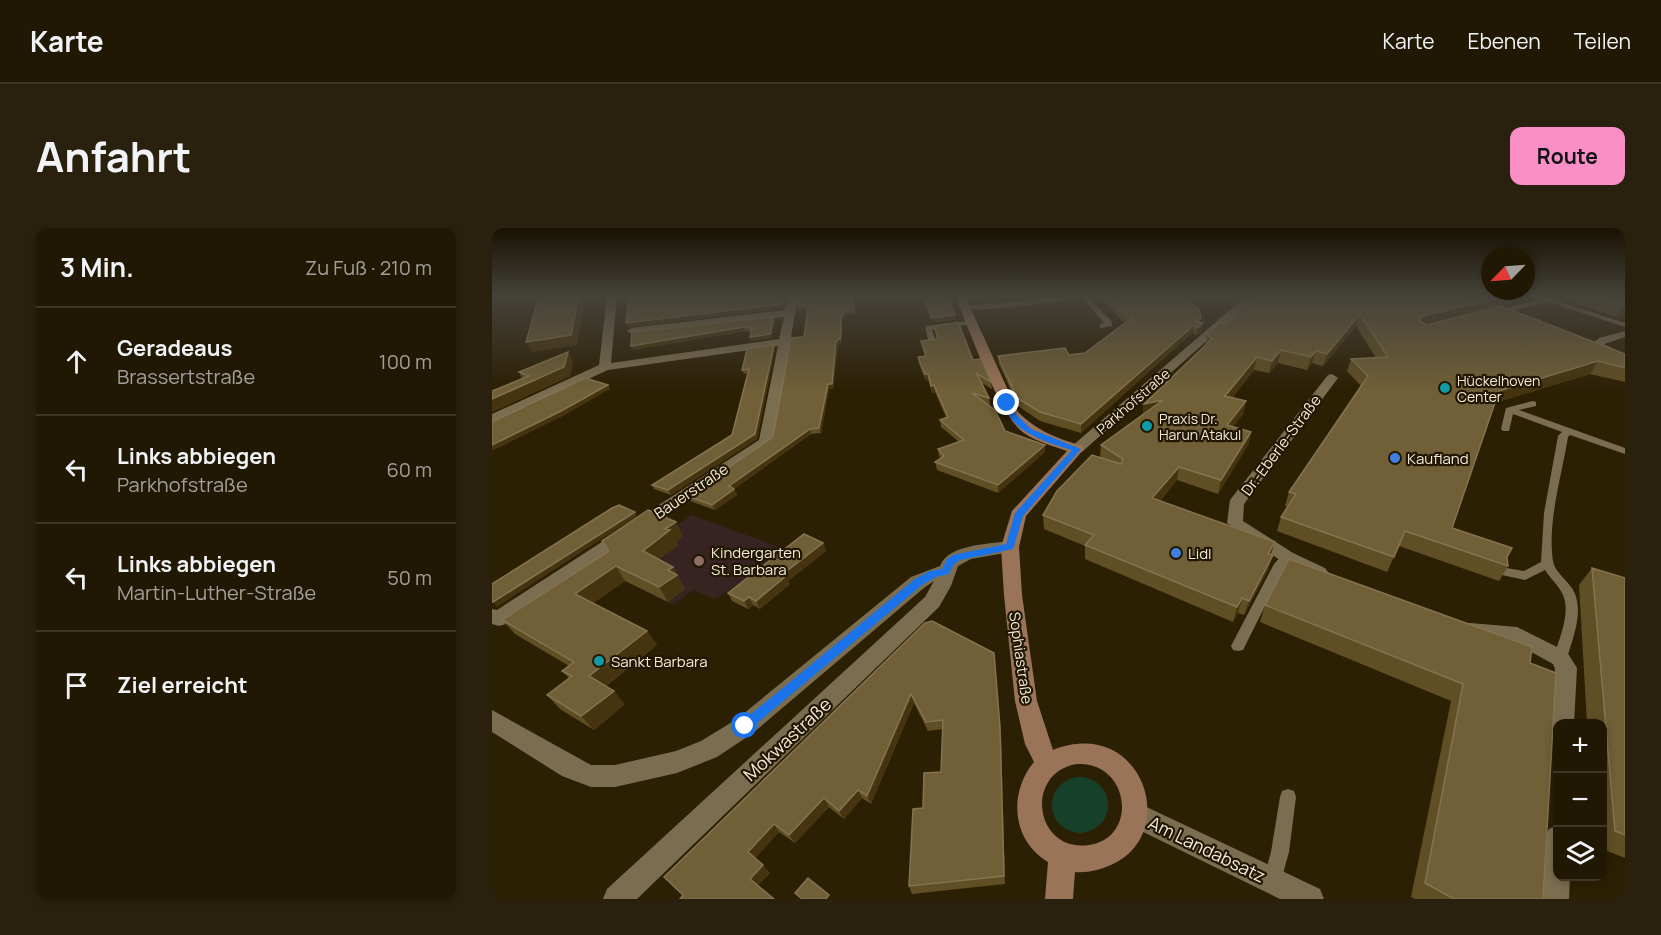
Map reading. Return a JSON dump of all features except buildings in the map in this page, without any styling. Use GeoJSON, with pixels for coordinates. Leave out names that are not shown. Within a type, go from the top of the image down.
{"type":"FeatureCollection","features":[{"type":"Feature","properties":{"kind":"street"},"geometry":{"type":"LineString","coordinates":[[605,367],[609,327]]}},
{"type":"Feature","properties":{"kind":"street"},"geometry":{"type":"LineString","coordinates":[[632,332],[671,327]]}},
{"type":"Feature","properties":{"kind":"street","name":"Bauerstraße"},"geometry":{"type":"LineString","coordinates":[[492,616],[500,619],[766,442],[775,403],[787,327]]}},
{"type":"Feature","properties":{"kind":"street"},"geometry":{"type":"LineString","coordinates":[[973,327],[1012,414],[1028,430],[1050,441],[1077,449]]}},
{"type":"Feature","properties":{"kind":"street","name":"Parkhofstraße"},"geometry":{"type":"LineString","coordinates":[[1010,547],[1018,515],[1077,449],[1214,327]]}},
{"type":"Feature","properties":{"kind":"street"},"geometry":{"type":"LineString","coordinates":[[1625,334],[1598,344],[1602,349],[1625,359]]}},
{"type":"Feature","properties":{"kind":"street"},"geometry":{"type":"LineString","coordinates":[[492,419],[605,367],[783,342]]}},
{"type":"Feature","properties":{"kind":"street","name":"Dr.-Eberle-Straße"},"geometry":{"type":"LineString","coordinates":[[1332,378],[1236,504],[1235,523],[1287,557],[1338,581]]}},
{"type":"Feature","properties":{"kind":"street"},"geometry":{"type":"LineString","coordinates":[[492,720],[571,768],[591,776],[615,776],[677,762],[709,749],[745,726],[918,582],[933,574],[946,571],[950,562],[957,557],[1010,547]]}},
{"type":"Feature","properties":{"kind":"street","name":"Sophiastraße"},"geometry":{"type":"LineString","coordinates":[[1010,547],[1013,595],[1026,701],[1037,744],[1048,765]]}},
{"type":"Feature","properties":{"kind":"street","name":"Mokwastraße"},"geometry":{"type":"LineString","coordinates":[[616,899],[932,602],[942,586],[946,571]]}},
{"type":"Feature","properties":{"kind":"street"},"geometry":{"type":"LineString","coordinates":[[1457,628],[1477,633],[1517,635],[1560,658],[1566,668],[1563,719]]}},
{"type":"Feature","properties":{"kind":"street"},"geometry":{"type":"LineString","coordinates":[[1078,753],[1101,758],[1121,770],[1133,791],[1136,815],[1131,830],[1121,844],[1107,854],[1090,859],[1062,855],[1044,843],[1032,826],[1027,806],[1030,787],[1040,771],[1048,765],[1078,753]]}},
{"type":"Feature","properties":{"kind":"street","name":"Am Landabsatz"},"geometry":{"type":"LineString","coordinates":[[1136,815],[1310,899]]}},
{"type":"Feature","properties":{"kind":"street"},"geometry":{"type":"LineString","coordinates":[[1059,899],[1062,855]]}},
{"type":"Feature","properties":{"kind":"street"},"geometry":{"type":"LineString","coordinates":[[1555,899],[1556,881]]}},
{"type":"Feature","properties":{"kind":"lane"},"geometry":{"type":"LineString","coordinates":[[933,344],[928,328],[934,327]]}},
{"type":"Feature","properties":{"kind":"lane"},"geometry":{"type":"LineString","coordinates":[[1509,410],[1533,404]]}},
{"type":"Feature","properties":{"kind":"lane"},"geometry":{"type":"LineString","coordinates":[[1506,429],[1509,410]]}},
{"type":"Feature","properties":{"kind":"lane"},"geometry":{"type":"LineString","coordinates":[[1509,410],[1625,451]]}},
{"type":"Feature","properties":{"kind":"lane"},"geometry":{"type":"LineString","coordinates":[[1560,658],[1571,620],[1569,593],[1547,558],[1554,481],[1563,435],[1569,431]]}},
{"type":"Feature","properties":{"kind":"lane"},"geometry":{"type":"LineString","coordinates":[[1238,646],[1280,564],[1287,557]]}},
{"type":"Feature","properties":{"kind":"lane"},"geometry":{"type":"LineString","coordinates":[[1506,572],[1525,576],[1547,558]]}},
{"type":"Feature","properties":{"kind":"lane"},"geometry":{"type":"LineString","coordinates":[[1272,881],[1280,852],[1288,797]]}},
{"type":"Feature","properties":{"kind":"shaded area","name":"Kindergarten St. Barbara"},"geometry":{"type":"Polygon","coordinates":[[[692,515],[790,551],[715,599],[693,590],[673,605],[608,572],[692,515]]]}},
{"type":"Feature","properties":{"kind":"green space"},"geometry":{"type":"Polygon","coordinates":[[[1080,777],[1091,779],[1100,785],[1106,794],[1108,805],[1106,816],[1100,825],[1091,831],[1080,833],[1069,831],[1060,825],[1054,816],[1052,805],[1054,794],[1060,785],[1069,779],[1080,777]]]}},
{"type":"Feature","properties":{"kind":"place","name":"Hückelhoven Center"},"geometry":{"type":"Point","coordinates":[1445,388]}},
{"type":"Feature","properties":{"kind":"place","name":"Praxis Dr. Harun Atakul"},"geometry":{"type":"Point","coordinates":[1147,426]}},
{"type":"Feature","properties":{"kind":"place","name":"Kaufland"},"geometry":{"type":"Point","coordinates":[1395,458]}},
{"type":"Feature","properties":{"kind":"place","name":"Lidl"},"geometry":{"type":"Point","coordinates":[1176,553]}},
{"type":"Feature","properties":{"kind":"place","name":"Kindergarten St. Barbara"},"geometry":{"type":"Point","coordinates":[699,561]}},
{"type":"Feature","properties":{"kind":"place","name":"Sankt Barbara"},"geometry":{"type":"Point","coordinates":[599,661]}},
{"type":"Feature","properties":{"kind":"route"},"geometry":{"type":"LineString","coordinates":[[745,726],[918,582],[933,574],[946,571],[950,562],[957,557],[1010,547],[1018,515],[1028,501],[1077,449],[1050,441],[1028,430],[1012,414],[1007,403]]}}]}
